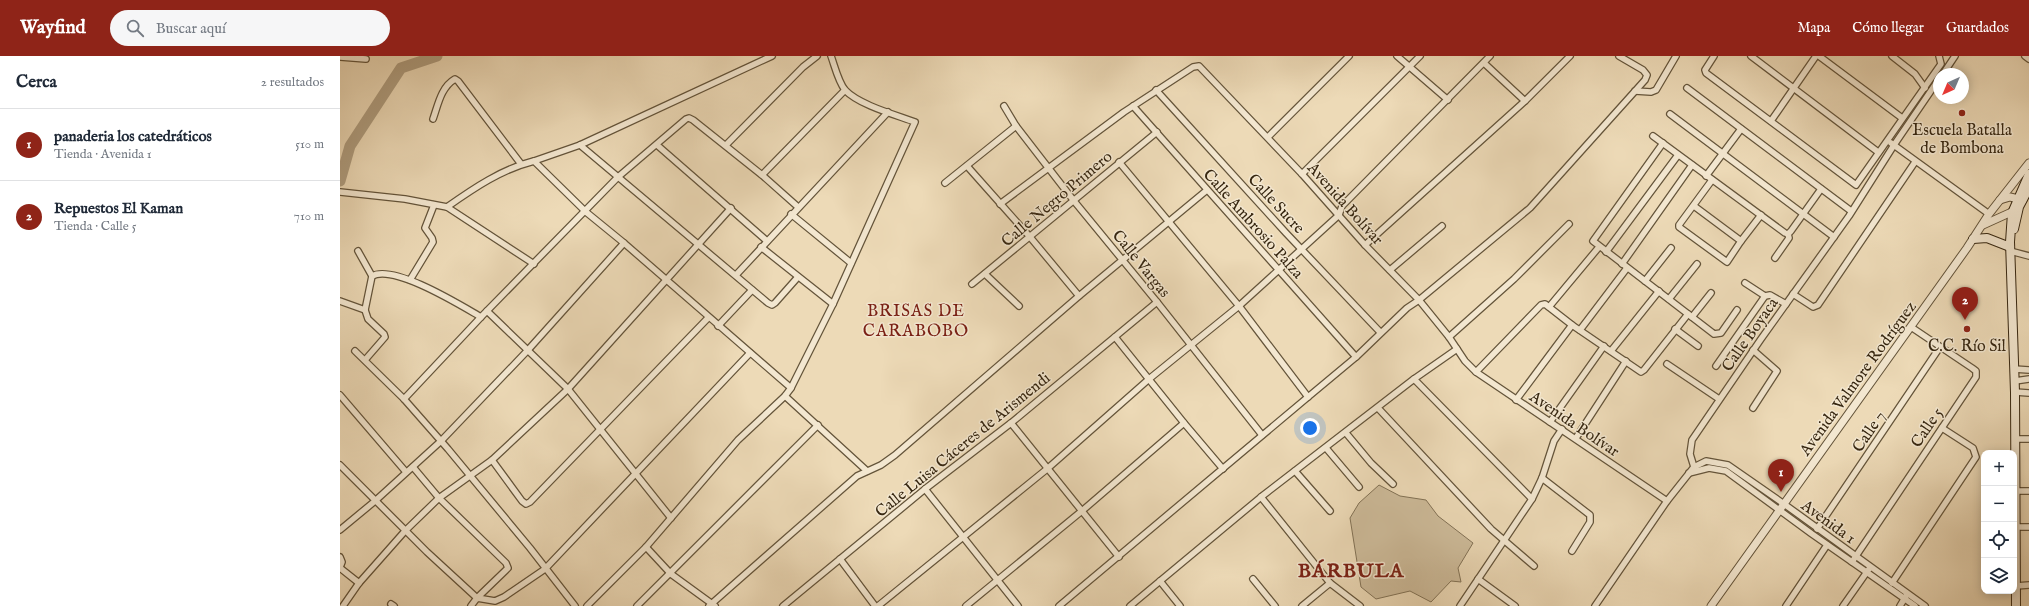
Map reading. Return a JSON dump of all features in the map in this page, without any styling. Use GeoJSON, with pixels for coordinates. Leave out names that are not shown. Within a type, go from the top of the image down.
{"type":"FeatureCollection","features":[{"type":"Feature","properties":{"kind":"main road"},"geometry":{"type":"LineString","coordinates":[[2010,247],[2020,202],[2029,174]]}},
{"type":"Feature","properties":{"kind":"main road"},"geometry":{"type":"LineString","coordinates":[[2016,486],[2015,381],[2010,247],[2012,213],[2029,188]]}},
{"type":"Feature","properties":{"kind":"main road"},"geometry":{"type":"LineString","coordinates":[[1974,239],[1987,238],[2010,247]]}},
{"type":"Feature","properties":{"kind":"main road"},"geometry":{"type":"LineString","coordinates":[[2016,594],[2016,606]]}},
{"type":"Feature","properties":{"kind":"street"},"geometry":{"type":"LineString","coordinates":[[447,207],[478,186],[521,164],[580,145],[772,56]]}},
{"type":"Feature","properties":{"kind":"street"},"geometry":{"type":"LineString","coordinates":[[726,145],[803,66],[817,56]]}},
{"type":"Feature","properties":{"kind":"street"},"geometry":{"type":"LineString","coordinates":[[587,606],[646,547],[738,440],[785,396],[791,388],[833,304],[915,122],[865,102],[845,90],[831,56]]}},
{"type":"Feature","properties":{"kind":"street"},"geometry":{"type":"LineString","coordinates":[[1268,137],[1349,56]]}},
{"type":"Feature","properties":{"kind":"street"},"geometry":{"type":"LineString","coordinates":[[1397,56],[1448,100]]}},
{"type":"Feature","properties":{"kind":"street"},"geometry":{"type":"LineString","coordinates":[[1302,174],[1420,56]]}},
{"type":"Feature","properties":{"kind":"street"},"geometry":{"type":"LineString","coordinates":[[840,560],[876,606],[1047,469],[1149,379],[1192,346],[1303,249],[1339,215],[1342,206],[1490,56]]}},
{"type":"Feature","properties":{"kind":"street"},"geometry":{"type":"LineString","coordinates":[[1365,245],[1525,101],[1570,56]]}},
{"type":"Feature","properties":{"kind":"street"},"geometry":{"type":"LineString","coordinates":[[1059,606],[1356,357],[1380,332],[1530,208],[1645,80],[1647,75],[1643,70],[1619,56]]}},
{"type":"Feature","properties":{"kind":"street"},"geometry":{"type":"LineString","coordinates":[[1635,91],[1651,92],[1656,90],[1676,56]]}},
{"type":"Feature","properties":{"kind":"street"},"geometry":{"type":"LineString","coordinates":[[1714,56],[1705,70],[1706,73],[1856,185],[1941,64],[1939,56]]}},
{"type":"Feature","properties":{"kind":"street"},"geometry":{"type":"LineString","coordinates":[[1751,56],[1878,152]]}},
{"type":"Feature","properties":{"kind":"street"},"geometry":{"type":"LineString","coordinates":[[1771,121],[1817,56],[1902,118]]}},
{"type":"Feature","properties":{"kind":"street"},"geometry":{"type":"LineString","coordinates":[[1892,56],[1915,74],[1925,88]]}},
{"type":"Feature","properties":{"kind":"street"},"geometry":{"type":"LineString","coordinates":[[1947,68],[1955,56]]}},
{"type":"Feature","properties":{"kind":"street"},"geometry":{"type":"LineString","coordinates":[[2025,56],[2029,59]]}},
{"type":"Feature","properties":{"kind":"street"},"geometry":{"type":"LineString","coordinates":[[340,57],[366,59]]}},
{"type":"Feature","properties":{"kind":"street"},"geometry":{"type":"LineString","coordinates":[[1484,63],[1525,101]]}},
{"type":"Feature","properties":{"kind":"street","name":"Avenida Bolívar"},"geometry":{"type":"LineString","coordinates":[[1000,204],[1156,90],[1193,67],[1199,66],[1268,137],[1365,245],[1419,300],[1449,336],[1465,361],[1476,372],[1516,400],[1576,438],[1667,501]]}},
{"type":"Feature","properties":{"kind":"street"},"geometry":{"type":"LineString","coordinates":[[433,119],[443,91],[455,79],[521,164]]}},
{"type":"Feature","properties":{"kind":"street"},"geometry":{"type":"LineString","coordinates":[[1687,88],[1851,211]]}},
{"type":"Feature","properties":{"kind":"street","name":"Calle Boyaca"},"geometry":{"type":"LineString","coordinates":[[1694,467],[1690,454],[1692,440],[1753,350],[1834,237],[1933,88]]}},
{"type":"Feature","properties":{"kind":"street"},"geometry":{"type":"LineString","coordinates":[[762,175],[845,90]]}},
{"type":"Feature","properties":{"kind":"street","name":"Calle Sucre"},"geometry":{"type":"LineString","coordinates":[[1156,90],[1380,332]]}},
{"type":"Feature","properties":{"kind":"street","name":"Calle Vargas"},"geometry":{"type":"LineString","coordinates":[[1004,106],[1016,126],[1050,168],[1074,201],[1123,259],[1262,435]]}},
{"type":"Feature","properties":{"kind":"street","name":"Calle Ambrosio Palza"},"geometry":{"type":"LineString","coordinates":[[1134,106],[1206,190],[1356,357]]}},
{"type":"Feature","properties":{"kind":"street"},"geometry":{"type":"LineString","coordinates":[[736,276],[791,214],[888,112]]}},
{"type":"Feature","properties":{"kind":"street"},"geometry":{"type":"LineString","coordinates":[[1670,114],[1834,237]]}},
{"type":"Feature","properties":{"kind":"street"},"geometry":{"type":"LineString","coordinates":[[404,400],[481,317],[618,178],[689,118],[726,145],[798,207]]}},
{"type":"Feature","properties":{"kind":"street"},"geometry":{"type":"LineString","coordinates":[[945,183],[1016,126]]}},
{"type":"Feature","properties":{"kind":"street"},"geometry":{"type":"LineString","coordinates":[[1706,176],[1741,129]]}},
{"type":"Feature","properties":{"kind":"street","name":"Calle Negro Primero"},"geometry":{"type":"LineString","coordinates":[[972,284],[1157,132]]}},
{"type":"Feature","properties":{"kind":"street"},"geometry":{"type":"LineString","coordinates":[[1653,136],[1706,176],[1788,234]]}},
{"type":"Feature","properties":{"kind":"street"},"geometry":{"type":"LineString","coordinates":[[1887,140],[1915,162],[1989,214]]}},
{"type":"Feature","properties":{"kind":"street"},"geometry":{"type":"LineString","coordinates":[[1663,143],[1593,241],[1718,335],[1737,310]]}},
{"type":"Feature","properties":{"kind":"street"},"geometry":{"type":"LineString","coordinates":[[580,145],[752,290],[772,305],[798,277]]}},
{"type":"Feature","properties":{"kind":"street"},"geometry":{"type":"LineString","coordinates":[[657,145],[767,241]]}},
{"type":"Feature","properties":{"kind":"street"},"geometry":{"type":"LineString","coordinates":[[1606,252],[1678,155]]}},
{"type":"Feature","properties":{"kind":"street"},"geometry":{"type":"LineString","coordinates":[[534,161],[586,212],[624,243],[708,318],[791,388]]}},
{"type":"Feature","properties":{"kind":"street"},"geometry":{"type":"LineString","coordinates":[[1120,162],[1168,222],[1239,306],[1308,397]]}},
{"type":"Feature","properties":{"kind":"street"},"geometry":{"type":"LineString","coordinates":[[1793,294],[1813,307],[1818,305],[1915,162]]}},
{"type":"Feature","properties":{"kind":"street","name":"Avenida Valmore Rodríguez"},"geometry":{"type":"LineString","coordinates":[[1711,606],[1974,239],[1989,214],[2029,163]]}},
{"type":"Feature","properties":{"kind":"street"},"geometry":{"type":"LineString","coordinates":[[1580,330],[1625,266],[1692,165]]}},
{"type":"Feature","properties":{"kind":"street"},"geometry":{"type":"LineString","coordinates":[[967,166],[1030,237],[1079,296]]}},
{"type":"Feature","properties":{"kind":"street"},"geometry":{"type":"LineString","coordinates":[[1712,180],[1679,227],[1726,262],[1729,261],[1741,241],[1761,215]]}},
{"type":"Feature","properties":{"kind":"street"},"geometry":{"type":"LineString","coordinates":[[1775,258],[1789,238],[1788,234],[1821,189]]}},
{"type":"Feature","properties":{"kind":"street"},"geometry":{"type":"LineString","coordinates":[[646,547],[671,574],[712,605],[858,476],[881,465],[895,455],[1079,296],[1206,190]]}},
{"type":"Feature","properties":{"kind":"street"},"geometry":{"type":"LineString","coordinates":[[340,192],[404,199],[434,206],[447,207],[534,264]]}},
{"type":"Feature","properties":{"kind":"street"},"geometry":{"type":"LineString","coordinates":[[2000,200],[2010,197],[2020,202]]}},
{"type":"Feature","properties":{"kind":"street"},"geometry":{"type":"LineString","coordinates":[[410,280],[433,242],[425,228],[434,206]]}},
{"type":"Feature","properties":{"kind":"street"},"geometry":{"type":"LineString","coordinates":[[1694,206],[1741,241]]}},
{"type":"Feature","properties":{"kind":"street"},"geometry":{"type":"LineString","coordinates":[[343,606],[359,583],[405,531],[439,498],[492,460],[568,389],[731,208]]}},
{"type":"Feature","properties":{"kind":"street"},"geometry":{"type":"LineString","coordinates":[[1983,225],[2012,213]]}},
{"type":"Feature","properties":{"kind":"street"},"geometry":{"type":"LineString","coordinates":[[791,214],[851,263]]}},
{"type":"Feature","properties":{"kind":"street"},"geometry":{"type":"LineString","coordinates":[[1449,336],[1514,279],[1569,224]]}},
{"type":"Feature","properties":{"kind":"street"},"geometry":{"type":"LineString","coordinates":[[1390,270],[1442,226]]}},
{"type":"Feature","properties":{"kind":"street"},"geometry":{"type":"LineString","coordinates":[[340,530],[375,502],[406,472],[414,467],[441,442],[528,350],[624,243]]}},
{"type":"Feature","properties":{"kind":"street"},"geometry":{"type":"LineString","coordinates":[[761,247],[833,304]]}},
{"type":"Feature","properties":{"kind":"street"},"geometry":{"type":"LineString","coordinates":[[1549,307],[1599,247]]}},
{"type":"Feature","properties":{"kind":"street"},"geometry":{"type":"LineString","coordinates":[[2010,247],[2029,256]]}},
{"type":"Feature","properties":{"kind":"street"},"geometry":{"type":"LineString","coordinates":[[1645,281],[1671,248]]}},
{"type":"Feature","properties":{"kind":"street"},"geometry":{"type":"LineString","coordinates":[[358,251],[372,276],[365,310],[368,319],[384,334],[385,337],[365,360]]}},
{"type":"Feature","properties":{"kind":"street"},"geometry":{"type":"LineString","coordinates":[[1669,299],[1697,264]]}},
{"type":"Feature","properties":{"kind":"street"},"geometry":{"type":"LineString","coordinates":[[372,276],[377,274],[387,274],[410,280],[435,291],[481,317]]}},
{"type":"Feature","properties":{"kind":"street"},"geometry":{"type":"LineString","coordinates":[[985,274],[1019,306]]}},
{"type":"Feature","properties":{"kind":"street"},"geometry":{"type":"LineString","coordinates":[[1745,283],[1765,296],[1770,295],[1786,304]]}},
{"type":"Feature","properties":{"kind":"street"},"geometry":{"type":"LineString","coordinates":[[718,326],[752,290]]}},
{"type":"Feature","properties":{"kind":"street"},"geometry":{"type":"LineString","coordinates":[[1611,351],[1659,291]]}},
{"type":"Feature","properties":{"kind":"street"},"geometry":{"type":"LineString","coordinates":[[1476,372],[1541,306],[1545,304],[1572,325],[1643,372],[1675,329],[1711,293]]}},
{"type":"Feature","properties":{"kind":"street"},"geometry":{"type":"LineString","coordinates":[[1716,366],[1765,296]]}},
{"type":"Feature","properties":{"kind":"street"},"geometry":{"type":"LineString","coordinates":[[340,301],[365,310]]}},
{"type":"Feature","properties":{"kind":"street","name":"Calle Luisa Cáceres de Arismendi"},"geometry":{"type":"LineString","coordinates":[[783,606],[924,489],[1011,423],[1157,302]]}},
{"type":"Feature","properties":{"kind":"street"},"geometry":{"type":"LineString","coordinates":[[487,311],[568,389],[602,430],[634,474],[671,518]]}},
{"type":"Feature","properties":{"kind":"street"},"geometry":{"type":"LineString","coordinates":[[492,460],[522,501],[526,504],[530,502],[602,430],[708,318]]}},
{"type":"Feature","properties":{"kind":"street"},"geometry":{"type":"LineString","coordinates":[[1516,400],[1572,325]]}},
{"type":"Feature","properties":{"kind":"street","name":"Calle 5"},"geometry":{"type":"LineString","coordinates":[[1853,559],[1976,377],[1976,372],[1972,368],[1911,327]]}},
{"type":"Feature","properties":{"kind":"street"},"geometry":{"type":"LineString","coordinates":[[1675,329],[1698,346]]}},
{"type":"Feature","properties":{"kind":"street"},"geometry":{"type":"LineString","coordinates":[[1115,337],[1184,424],[1223,469]]}},
{"type":"Feature","properties":{"kind":"street"},"geometry":{"type":"LineString","coordinates":[[1550,422],[1604,346]]}},
{"type":"Feature","properties":{"kind":"street","name":"Calle 7"},"geometry":{"type":"LineString","coordinates":[[1817,529],[1940,347]]}},
{"type":"Feature","properties":{"kind":"street"},"geometry":{"type":"LineString","coordinates":[[1130,606],[1261,497],[1346,433],[1414,379],[1457,349]]}},
{"type":"Feature","properties":{"kind":"street"},"geometry":{"type":"LineString","coordinates":[[1753,350],[1777,371],[1753,408]]}},
{"type":"Feature","properties":{"kind":"street"},"geometry":{"type":"LineString","coordinates":[[355,351],[404,400],[470,475],[575,606]]}},
{"type":"Feature","properties":{"kind":"street"},"geometry":{"type":"LineString","coordinates":[[340,464],[375,502],[477,598],[495,601],[504,597],[545,569],[750,353]]}},
{"type":"Feature","properties":{"kind":"street"},"geometry":{"type":"LineString","coordinates":[[1576,438],[1626,361]]}},
{"type":"Feature","properties":{"kind":"street"},"geometry":{"type":"LineString","coordinates":[[1667,364],[1720,399]]}},
{"type":"Feature","properties":{"kind":"street"},"geometry":{"type":"LineString","coordinates":[[2014,369],[2029,370]]}},
{"type":"Feature","properties":{"kind":"street"},"geometry":{"type":"LineString","coordinates":[[1414,379],[1532,499]]}},
{"type":"Feature","properties":{"kind":"street"},"geometry":{"type":"LineString","coordinates":[[2015,381],[2029,379]]}},
{"type":"Feature","properties":{"kind":"street"},"geometry":{"type":"LineString","coordinates":[[2015,392],[2029,393]]}},
{"type":"Feature","properties":{"kind":"street"},"geometry":{"type":"LineString","coordinates":[[340,395],[406,472]]}},
{"type":"Feature","properties":{"kind":"street"},"geometry":{"type":"LineString","coordinates":[[785,396],[867,471]]}},
{"type":"Feature","properties":{"kind":"street"},"geometry":{"type":"LineString","coordinates":[[1378,408],[1503,540],[1534,566]]}},
{"type":"Feature","properties":{"kind":"street"},"geometry":{"type":"LineString","coordinates":[[1011,423],[1047,469],[1083,510],[1119,557]]}},
{"type":"Feature","properties":{"kind":"street"},"geometry":{"type":"LineString","coordinates":[[966,606],[1083,510],[1184,424]]}},
{"type":"Feature","properties":{"kind":"street"},"geometry":{"type":"LineString","coordinates":[[637,606],[671,574],[818,425]]}},
{"type":"Feature","properties":{"kind":"street"},"geometry":{"type":"LineString","coordinates":[[1892,583],[1976,457],[1973,448],[1942,428]]}},
{"type":"Feature","properties":{"kind":"street"},"geometry":{"type":"LineString","coordinates":[[1460,606],[1532,499],[1542,478],[1550,451],[1562,429]]}},
{"type":"Feature","properties":{"kind":"street"},"geometry":{"type":"LineString","coordinates":[[1346,433],[1371,463],[1393,484]]}},
{"type":"Feature","properties":{"kind":"street"},"geometry":{"type":"LineString","coordinates":[[2016,440],[2029,439]]}},
{"type":"Feature","properties":{"kind":"street"},"geometry":{"type":"LineString","coordinates":[[1326,448],[1358,487]]}},
{"type":"Feature","properties":{"kind":"street","name":"Avenida 1"},"geometry":{"type":"LineString","coordinates":[[1694,467],[1706,461],[1728,465],[1782,507],[1827,545],[1853,559]]}},
{"type":"Feature","properties":{"kind":"street"},"geometry":{"type":"LineString","coordinates":[[414,467],[439,498],[506,563],[508,568],[505,572],[477,598],[471,606]]}},
{"type":"Feature","properties":{"kind":"street"},"geometry":{"type":"LineString","coordinates":[[1595,606],[1667,501],[1694,467]]}},
{"type":"Feature","properties":{"kind":"street","name":"Avenida 1"},"geometry":{"type":"LineString","coordinates":[[1689,473],[1709,468],[1726,471],[1817,529],[1868,570],[1906,596],[1925,606]]}},
{"type":"Feature","properties":{"kind":"street"},"geometry":{"type":"LineString","coordinates":[[1295,471],[1330,511]]}},
{"type":"Feature","properties":{"kind":"street"},"geometry":{"type":"LineString","coordinates":[[1542,478],[1590,515],[1590,522],[1572,550]]}},
{"type":"Feature","properties":{"kind":"street"},"geometry":{"type":"LineString","coordinates":[[924,489],[1018,606]]}},
{"type":"Feature","properties":{"kind":"street"},"geometry":{"type":"LineString","coordinates":[[2017,491],[2029,491]]}},
{"type":"Feature","properties":{"kind":"street"},"geometry":{"type":"LineString","coordinates":[[1261,497],[1330,583],[1360,606]]}},
{"type":"Feature","properties":{"kind":"street"},"geometry":{"type":"LineString","coordinates":[[2017,527],[2029,527]]}},
{"type":"Feature","properties":{"kind":"street"},"geometry":{"type":"LineString","coordinates":[[1786,606],[1827,545]]}},
{"type":"Feature","properties":{"kind":"street"},"geometry":{"type":"LineString","coordinates":[[340,557],[342,562],[340,568],[359,583]]}},
{"type":"Feature","properties":{"kind":"street"},"geometry":{"type":"LineString","coordinates":[[1842,606],[1868,570]]}},
{"type":"Feature","properties":{"kind":"street","name":"Avenida 1"},"geometry":{"type":"LineString","coordinates":[[1868,570],[1892,583],[1915,606]]}},
{"type":"Feature","properties":{"kind":"street"},"geometry":{"type":"LineString","coordinates":[[1478,578],[1514,606]]}},
{"type":"Feature","properties":{"kind":"street"},"geometry":{"type":"LineString","coordinates":[[1253,579],[1275,606]]}},
{"type":"Feature","properties":{"kind":"street"},"geometry":{"type":"LineString","coordinates":[[1160,581],[1180,606]]}},
{"type":"Feature","properties":{"kind":"street"},"geometry":{"type":"LineString","coordinates":[[1302,606],[1330,583]]}},
{"type":"Feature","properties":{"kind":"street"},"geometry":{"type":"LineString","coordinates":[[2017,586],[2029,585]]}},
{"type":"Feature","properties":{"kind":"street"},"geometry":{"type":"LineString","coordinates":[[1900,606],[1906,596]]}},
{"type":"Feature","properties":{"kind":"shaded area"},"geometry":{"type":"Polygon","coordinates":[[[1379,485],[1400,496],[1426,500],[1438,516],[1473,543],[1458,568],[1461,582],[1451,581],[1431,602],[1410,591],[1376,599],[1361,587],[1350,518],[1359,503],[1379,485]]]}},
{"type":"Feature","properties":{"kind":"waterway"},"geometry":{"type":"LineString","coordinates":[[340,181],[350,146],[401,68],[437,56]]}},
{"type":"Feature","properties":{"kind":"place","name":"Escuela Batalla de Bombona"},"geometry":{"type":"Point","coordinates":[1962,113]}},
{"type":"Feature","properties":{"kind":"place","name":"Repuestos El Kaman"},"geometry":{"type":"Point","coordinates":[1965,320]}},
{"type":"Feature","properties":{"kind":"place","name":"C.C. Río Sil"},"geometry":{"type":"Point","coordinates":[1967,329]}},
{"type":"Feature","properties":{"kind":"place","name":"panaderia los catedráticos"},"geometry":{"type":"Point","coordinates":[1781,492]}},
{"type":"Feature","properties":{"kind":"district","name":"BRISAS DE CARABOBO"},"geometry":{"type":"Point","coordinates":[916,320]}},
{"type":"Feature","properties":{"kind":"district","name":"BÁRBULA"},"geometry":{"type":"Point","coordinates":[1351,570]}}]}
